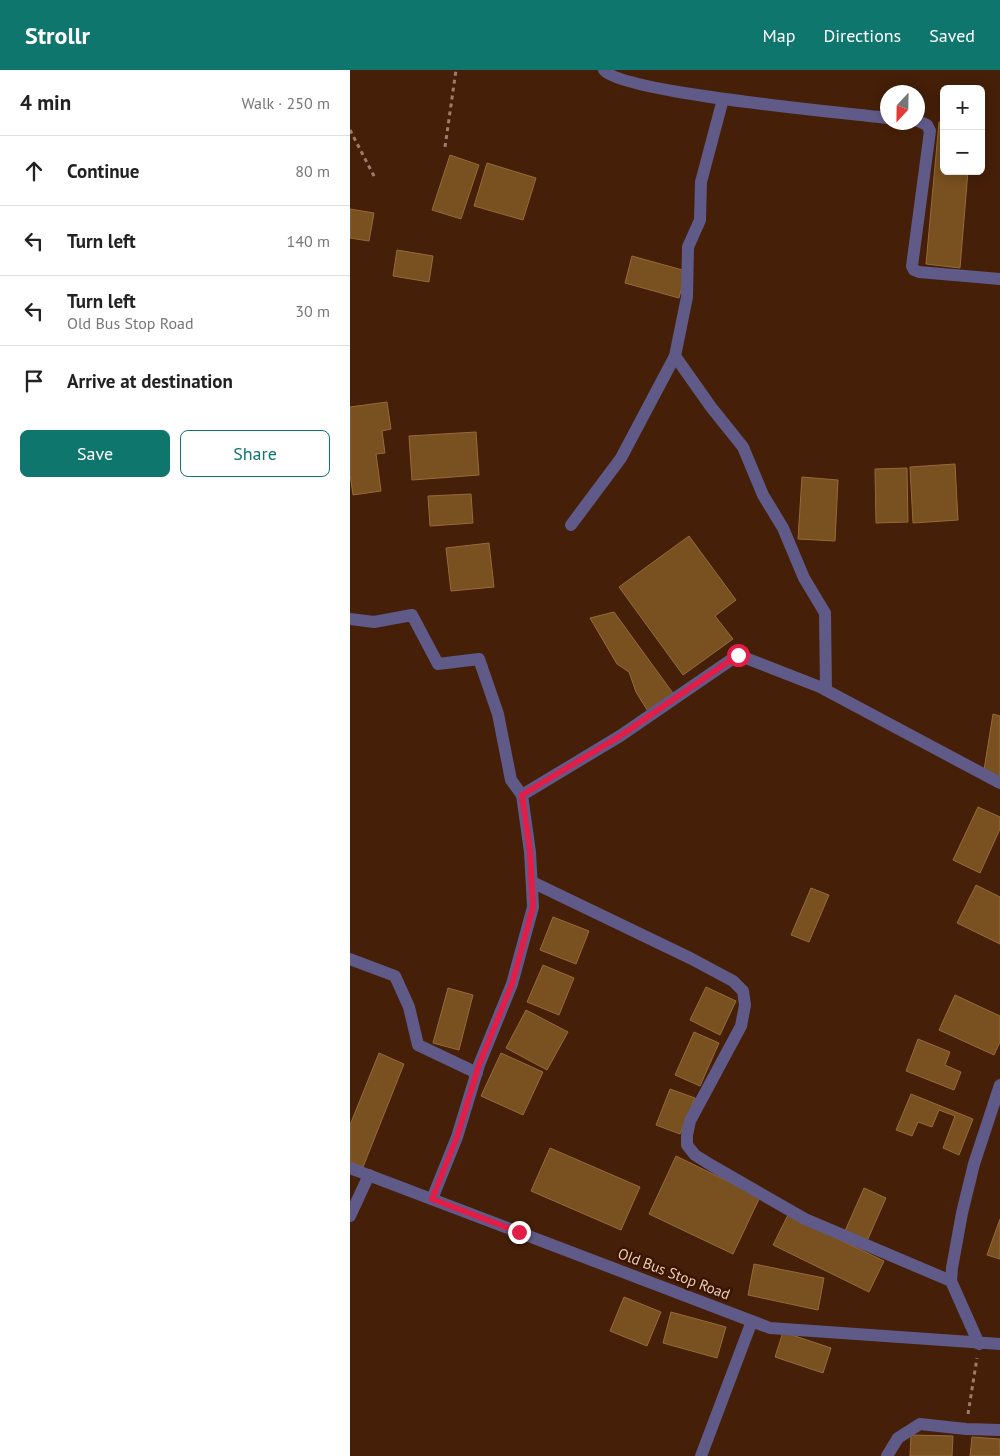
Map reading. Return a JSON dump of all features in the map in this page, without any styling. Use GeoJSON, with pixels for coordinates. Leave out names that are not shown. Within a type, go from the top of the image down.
{"type":"FeatureCollection","features":[{"type":"Feature","properties":{"kind":"street"},"geometry":{"type":"LineString","coordinates":[[606,72],[630,82],[723,99],[880,117]]}},
{"type":"Feature","properties":{"kind":"street"},"geometry":{"type":"LineString","coordinates":[[571,525],[621,458],[675,356],[687,297],[688,247],[700,220],[701,182],[723,99]]}},
{"type":"Feature","properties":{"kind":"street"},"geometry":{"type":"LineString","coordinates":[[925,124],[930,131],[912,266],[914,270],[919,272],[1000,279]]}},
{"type":"Feature","properties":{"kind":"street"},"geometry":{"type":"LineString","coordinates":[[675,356],[742,447],[763,495],[783,528],[804,578],[825,613],[826,690]]}},
{"type":"Feature","properties":{"kind":"street"},"geometry":{"type":"LineString","coordinates":[[350,618],[374,622],[412,615],[438,664],[479,659],[498,714],[511,780],[522,795],[530,852],[533,907],[512,984],[477,1073],[457,1137],[432,1199]]}},
{"type":"Feature","properties":{"kind":"street"},"geometry":{"type":"LineString","coordinates":[[522,795],[620,736],[738,655],[826,690],[1000,783]]}},
{"type":"Feature","properties":{"kind":"street"},"geometry":{"type":"LineString","coordinates":[[532,882],[690,958],[734,981],[743,991],[745,1005],[741,1026],[690,1121],[687,1145],[695,1155],[805,1219],[951,1281]]}},
{"type":"Feature","properties":{"kind":"street"},"geometry":{"type":"LineString","coordinates":[[350,959],[396,976],[409,1007],[418,1045],[477,1073]]}},
{"type":"Feature","properties":{"kind":"street"},"geometry":{"type":"LineString","coordinates":[[979,1344],[951,1281],[952,1268],[962,1213],[974,1164],[1000,1085]]}},
{"type":"Feature","properties":{"kind":"street","name":"Old Bus Stop Road"},"geometry":{"type":"LineString","coordinates":[[350,1168],[770,1328],[1000,1344]]}},
{"type":"Feature","properties":{"kind":"street"},"geometry":{"type":"LineString","coordinates":[[350,1216],[369,1175]]}},
{"type":"Feature","properties":{"kind":"street"},"geometry":{"type":"LineString","coordinates":[[701,1456],[752,1321]]}},
{"type":"Feature","properties":{"kind":"street"},"geometry":{"type":"LineString","coordinates":[[887,1456],[898,1438],[920,1424],[966,1429],[1000,1430]]}},
{"type":"Feature","properties":{"kind":"path"},"geometry":{"type":"LineString","coordinates":[[445,147],[456,70]]}},
{"type":"Feature","properties":{"kind":"path"},"geometry":{"type":"LineString","coordinates":[[350,130],[375,178]]}},
{"type":"Feature","properties":{"kind":"path"},"geometry":{"type":"LineString","coordinates":[[966,1429],[979,1344]]}},
{"type":"Feature","properties":{"kind":"building"},"geometry":{"type":"Polygon","coordinates":[[[940,122],[940,175],[968,175],[960,268],[926,264],[940,122]]]}},
{"type":"Feature","properties":{"kind":"building"},"geometry":{"type":"Polygon","coordinates":[[[450,155],[479,165],[461,219],[432,210],[450,155]]]}},
{"type":"Feature","properties":{"kind":"building"},"geometry":{"type":"Polygon","coordinates":[[[487,163],[536,178],[523,220],[474,206],[487,163]]]}},
{"type":"Feature","properties":{"kind":"building"},"geometry":{"type":"Polygon","coordinates":[[[350,209],[374,213],[369,241],[350,238],[350,209]]]}},
{"type":"Feature","properties":{"kind":"building"},"geometry":{"type":"Polygon","coordinates":[[[397,250],[433,256],[429,282],[393,276],[397,250]]]}},
{"type":"Feature","properties":{"kind":"building"},"geometry":{"type":"Polygon","coordinates":[[[632,256],[686,271],[679,298],[625,283],[632,256]]]}},
{"type":"Feature","properties":{"kind":"building"},"geometry":{"type":"Polygon","coordinates":[[[387,402],[391,429],[382,431],[385,453],[376,454],[381,491],[353,495],[350,474],[350,407],[387,402]]]}},
{"type":"Feature","properties":{"kind":"building"},"geometry":{"type":"Polygon","coordinates":[[[476,432],[479,475],[412,480],[409,436],[476,432]]]}},
{"type":"Feature","properties":{"kind":"building"},"geometry":{"type":"Polygon","coordinates":[[[955,464],[958,520],[913,523],[910,467],[955,464]]]}},
{"type":"Feature","properties":{"kind":"building"},"geometry":{"type":"Polygon","coordinates":[[[907,468],[908,522],[876,523],[875,469],[907,468]]]}},
{"type":"Feature","properties":{"kind":"building"},"geometry":{"type":"Polygon","coordinates":[[[802,477],[838,480],[835,541],[798,539],[802,477]]]}},
{"type":"Feature","properties":{"kind":"building"},"geometry":{"type":"Polygon","coordinates":[[[471,494],[473,523],[430,526],[428,496],[471,494]]]}},
{"type":"Feature","properties":{"kind":"building"},"geometry":{"type":"Polygon","coordinates":[[[689,536],[736,600],[715,616],[733,639],[683,675],[619,587],[689,536]]]}},
{"type":"Feature","properties":{"kind":"building"},"geometry":{"type":"Polygon","coordinates":[[[489,543],[494,587],[451,591],[446,548],[489,543]]]}},
{"type":"Feature","properties":{"kind":"building"},"geometry":{"type":"Polygon","coordinates":[[[614,612],[675,696],[649,713],[636,692],[629,672],[617,664],[590,618],[614,612]]]}},
{"type":"Feature","properties":{"kind":"building"},"geometry":{"type":"Polygon","coordinates":[[[993,714],[1000,716],[1000,778],[984,770],[993,714]]]}},
{"type":"Feature","properties":{"kind":"building"},"geometry":{"type":"Polygon","coordinates":[[[978,807],[1000,817],[1000,829],[980,873],[953,860],[978,807]]]}},
{"type":"Feature","properties":{"kind":"building"},"geometry":{"type":"Polygon","coordinates":[[[976,885],[1000,897],[1000,944],[957,923],[976,885]]]}},
{"type":"Feature","properties":{"kind":"building"},"geometry":{"type":"Polygon","coordinates":[[[811,888],[829,895],[809,942],[791,935],[811,888]]]}},
{"type":"Feature","properties":{"kind":"building"},"geometry":{"type":"Polygon","coordinates":[[[553,917],[589,931],[576,964],[540,950],[553,917]]]}},
{"type":"Feature","properties":{"kind":"building"},"geometry":{"type":"Polygon","coordinates":[[[543,965],[574,978],[559,1015],[527,1002],[543,965]]]}},
{"type":"Feature","properties":{"kind":"building"},"geometry":{"type":"Polygon","coordinates":[[[706,987],[736,1001],[720,1035],[690,1020],[706,987]]]}},
{"type":"Feature","properties":{"kind":"building"},"geometry":{"type":"Polygon","coordinates":[[[448,988],[473,995],[459,1050],[433,1043],[448,988]]]}},
{"type":"Feature","properties":{"kind":"building"},"geometry":{"type":"Polygon","coordinates":[[[955,995],[1000,1016],[1000,1042],[994,1055],[939,1030],[955,995]]]}},
{"type":"Feature","properties":{"kind":"building"},"geometry":{"type":"Polygon","coordinates":[[[526,1010],[568,1032],[547,1070],[506,1048],[526,1010]]]}},
{"type":"Feature","properties":{"kind":"building"},"geometry":{"type":"Polygon","coordinates":[[[694,1032],[719,1043],[700,1086],[675,1075],[694,1032]]]}},
{"type":"Feature","properties":{"kind":"building"},"geometry":{"type":"Polygon","coordinates":[[[918,1039],[950,1052],[945,1065],[961,1072],[954,1090],[906,1071],[918,1039]]]}},
{"type":"Feature","properties":{"kind":"building"},"geometry":{"type":"Polygon","coordinates":[[[379,1053],[404,1064],[363,1167],[350,1162],[350,1125],[379,1053]]]}},
{"type":"Feature","properties":{"kind":"building"},"geometry":{"type":"Polygon","coordinates":[[[501,1053],[543,1072],[523,1115],[481,1096],[501,1053]]]}},
{"type":"Feature","properties":{"kind":"building"},"geometry":{"type":"Polygon","coordinates":[[[670,1089],[695,1098],[680,1134],[656,1125],[670,1089]]]}},
{"type":"Feature","properties":{"kind":"building"},"geometry":{"type":"Polygon","coordinates":[[[911,1094],[973,1119],[959,1155],[943,1148],[955,1116],[939,1110],[932,1127],[918,1122],[912,1136],[896,1130],[911,1094]]]}},
{"type":"Feature","properties":{"kind":"building"},"geometry":{"type":"Polygon","coordinates":[[[550,1148],[640,1187],[621,1230],[531,1191],[550,1148]]]}},
{"type":"Feature","properties":{"kind":"building"},"geometry":{"type":"Polygon","coordinates":[[[676,1156],[760,1197],[733,1254],[649,1214],[676,1156]]]}},
{"type":"Feature","properties":{"kind":"building"},"geometry":{"type":"Polygon","coordinates":[[[864,1188],[886,1198],[867,1241],[845,1231],[864,1188]]]}},
{"type":"Feature","properties":{"kind":"building"},"geometry":{"type":"Polygon","coordinates":[[[788,1215],[884,1261],[869,1292],[773,1245],[788,1215]]]}},
{"type":"Feature","properties":{"kind":"building"},"geometry":{"type":"Polygon","coordinates":[[[1000,1219],[1000,1259],[987,1255],[1000,1219]]]}},
{"type":"Feature","properties":{"kind":"building"},"geometry":{"type":"Polygon","coordinates":[[[754,1264],[824,1278],[818,1310],[748,1295],[754,1264]]]}},
{"type":"Feature","properties":{"kind":"building"},"geometry":{"type":"Polygon","coordinates":[[[624,1297],[661,1312],[647,1346],[610,1331],[624,1297]]]}},
{"type":"Feature","properties":{"kind":"building"},"geometry":{"type":"Polygon","coordinates":[[[671,1312],[726,1327],[717,1358],[663,1343],[671,1312]]]}},
{"type":"Feature","properties":{"kind":"building"},"geometry":{"type":"Polygon","coordinates":[[[783,1332],[831,1348],[823,1373],[775,1357],[783,1332]]]}},
{"type":"Feature","properties":{"kind":"building"},"geometry":{"type":"Polygon","coordinates":[[[911,1435],[953,1436],[952,1456],[910,1456],[911,1435]]]}},
{"type":"Feature","properties":{"kind":"building"},"geometry":{"type":"Polygon","coordinates":[[[972,1437],[1000,1439],[1000,1456],[970,1456],[972,1437]]]}},
{"type":"Feature","properties":{"kind":"route"},"geometry":{"type":"LineString","coordinates":[[519,1232],[432,1199],[457,1137],[479,1065],[512,984],[533,907],[530,852],[522,795],[620,736],[738,655]]}}]}
